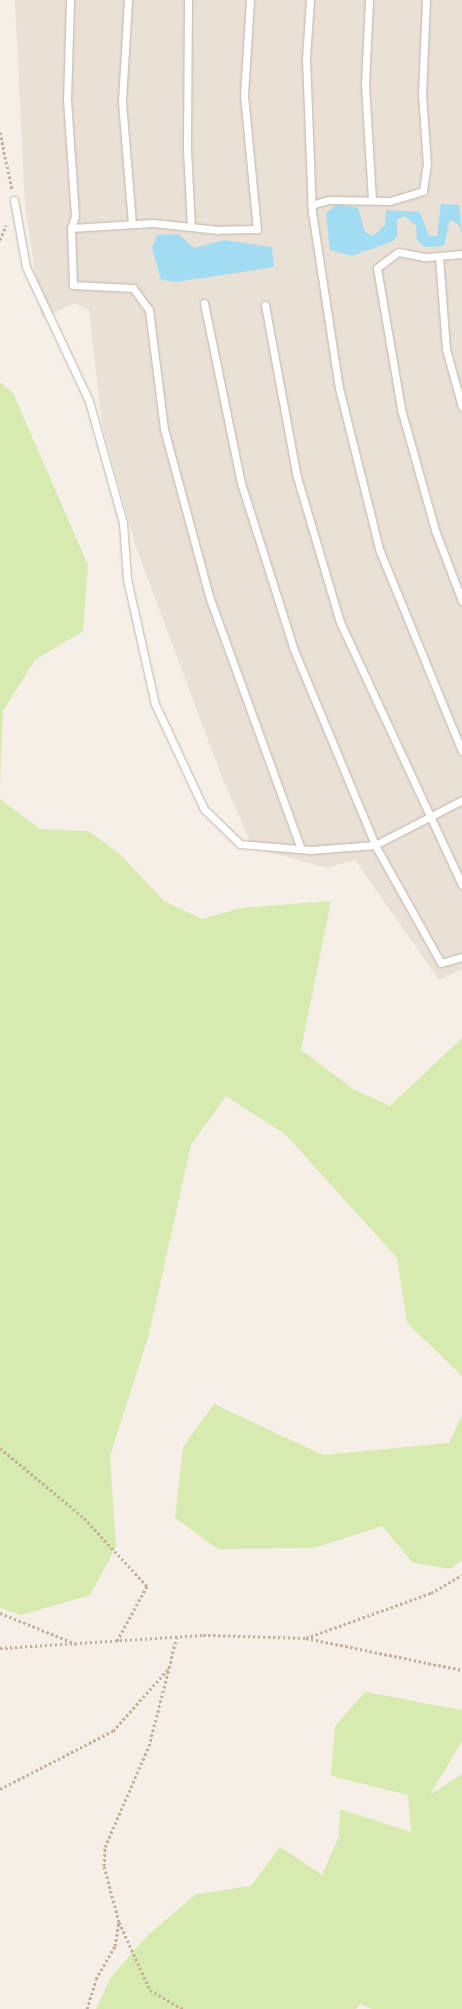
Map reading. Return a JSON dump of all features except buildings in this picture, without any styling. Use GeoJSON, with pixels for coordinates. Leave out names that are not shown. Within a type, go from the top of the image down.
{"type":"FeatureCollection","features":[{"type":"Feature","properties":{"kind":"lane"},"geometry":{"type":"LineString","coordinates":[[70,0],[67,99],[75,216],[71,228],[73,285],[133,288],[149,310],[164,430],[210,599],[301,849]]}},
{"type":"Feature","properties":{"kind":"lane"},"geometry":{"type":"LineString","coordinates":[[128,0],[122,102],[132,223]]}},
{"type":"Feature","properties":{"kind":"lane"},"geometry":{"type":"LineString","coordinates":[[188,0],[187,148],[191,227]]}},
{"type":"Feature","properties":{"kind":"lane"},"geometry":{"type":"LineString","coordinates":[[71,228],[132,223],[191,227],[258,228],[244,95],[250,0]]}},
{"type":"Feature","properties":{"kind":"lane"},"geometry":{"type":"LineString","coordinates":[[310,0],[306,58],[311,204],[339,388],[379,549],[462,751]]}},
{"type":"Feature","properties":{"kind":"lane"},"geometry":{"type":"LineString","coordinates":[[369,0],[365,85],[372,199]]}},
{"type":"Feature","properties":{"kind":"lane"},"geometry":{"type":"LineString","coordinates":[[311,204],[372,199],[390,201],[422,190],[428,164],[422,95],[426,0]]}},
{"type":"Feature","properties":{"kind":"lane"},"geometry":{"type":"LineString","coordinates":[[14,200],[26,267],[94,420],[123,523],[126,579],[155,704],[204,809],[240,844],[301,849],[374,845],[462,800]]}},
{"type":"Feature","properties":{"kind":"lane"},"geometry":{"type":"LineString","coordinates":[[462,254],[439,256],[398,252],[377,268],[401,409],[434,530],[462,601]]}},
{"type":"Feature","properties":{"kind":"lane"},"geometry":{"type":"LineString","coordinates":[[439,256],[446,350],[462,407]]}},
{"type":"Feature","properties":{"kind":"lane"},"geometry":{"type":"LineString","coordinates":[[204,303],[241,483],[294,650],[374,845],[441,963],[462,957]]}},
{"type":"Feature","properties":{"kind":"lane"},"geometry":{"type":"LineString","coordinates":[[265,305],[297,477],[340,622],[432,816],[462,885]]}},
{"type":"Feature","properties":{"kind":"path"},"geometry":{"type":"LineString","coordinates":[[0,132],[14,200],[0,240]]}},
{"type":"Feature","properties":{"kind":"path"},"geometry":{"type":"LineString","coordinates":[[0,1448],[84,1518],[147,1586],[117,1641]]}},
{"type":"Feature","properties":{"kind":"path"},"geometry":{"type":"LineString","coordinates":[[306,1638],[431,1593],[462,1574]]}},
{"type":"Feature","properties":{"kind":"path"},"geometry":{"type":"LineString","coordinates":[[0,1613],[76,1644]]}},
{"type":"Feature","properties":{"kind":"path"},"geometry":{"type":"LineString","coordinates":[[177,1636],[149,1746],[105,1847],[104,1866],[119,1922],[150,1990],[183,2009]]}},
{"type":"Feature","properties":{"kind":"path"},"geometry":{"type":"LineString","coordinates":[[0,1648],[177,1636],[306,1638],[462,1670]]}},
{"type":"Feature","properties":{"kind":"path"},"geometry":{"type":"LineString","coordinates":[[0,1789],[113,1731],[170,1668]]}},
{"type":"Feature","properties":{"kind":"path"},"geometry":{"type":"LineString","coordinates":[[87,2009],[96,1979],[115,1946],[119,1922]]}},
{"type":"Feature","properties":{"kind":"shaded area"},"geometry":{"type":"Polygon","coordinates":[[[15,0],[462,0],[462,969],[439,980],[355,860],[327,868],[253,848],[222,777],[136,547],[102,424],[89,310],[75,303],[42,318],[25,206],[15,0]]]}},
{"type":"Feature","properties":{"kind":"green space"},"geometry":{"type":"Polygon","coordinates":[[[0,382],[13,393],[88,565],[83,631],[35,660],[3,711],[0,785],[0,382]]]}},
{"type":"Feature","properties":{"kind":"green space"},"geometry":{"type":"Polygon","coordinates":[[[0,799],[40,829],[88,831],[120,854],[164,901],[202,919],[241,908],[331,901],[301,1050],[353,1089],[390,1106],[462,1038],[462,1376],[407,1323],[397,1258],[285,1134],[226,1096],[191,1145],[149,1334],[110,1456],[116,1547],[90,1595],[21,1615],[0,1608],[0,799]]]}},
{"type":"Feature","properties":{"kind":"green space"},"geometry":{"type":"Polygon","coordinates":[[[214,1404],[323,1455],[449,1443],[462,1415],[462,1560],[451,1569],[413,1563],[382,1526],[314,1548],[218,1549],[175,1518],[183,1447],[214,1404]]]}},
{"type":"Feature","properties":{"kind":"green space"},"geometry":{"type":"Polygon","coordinates":[[[365,1692],[462,1710],[462,1741],[430,1795],[462,1774],[462,2009],[372,2009],[360,2004],[356,2009],[96,2009],[111,1977],[148,1935],[196,1894],[251,1886],[280,1847],[322,1875],[339,1836],[340,1809],[411,1832],[408,1795],[331,1776],[335,1726],[365,1692]]]}},
{"type":"Feature","properties":{"kind":"water"},"geometry":{"type":"Polygon","coordinates":[[[337,204],[358,208],[365,232],[373,236],[385,225],[386,210],[420,212],[429,236],[437,236],[441,204],[459,205],[462,235],[459,225],[450,219],[444,246],[425,247],[417,240],[416,226],[405,216],[397,219],[397,237],[391,242],[351,256],[330,250],[326,213],[337,204]]]}},
{"type":"Feature","properties":{"kind":"water"},"geometry":{"type":"Polygon","coordinates":[[[178,234],[194,248],[224,240],[272,247],[274,267],[177,282],[161,280],[152,248],[157,235],[178,234]]]}}]}
